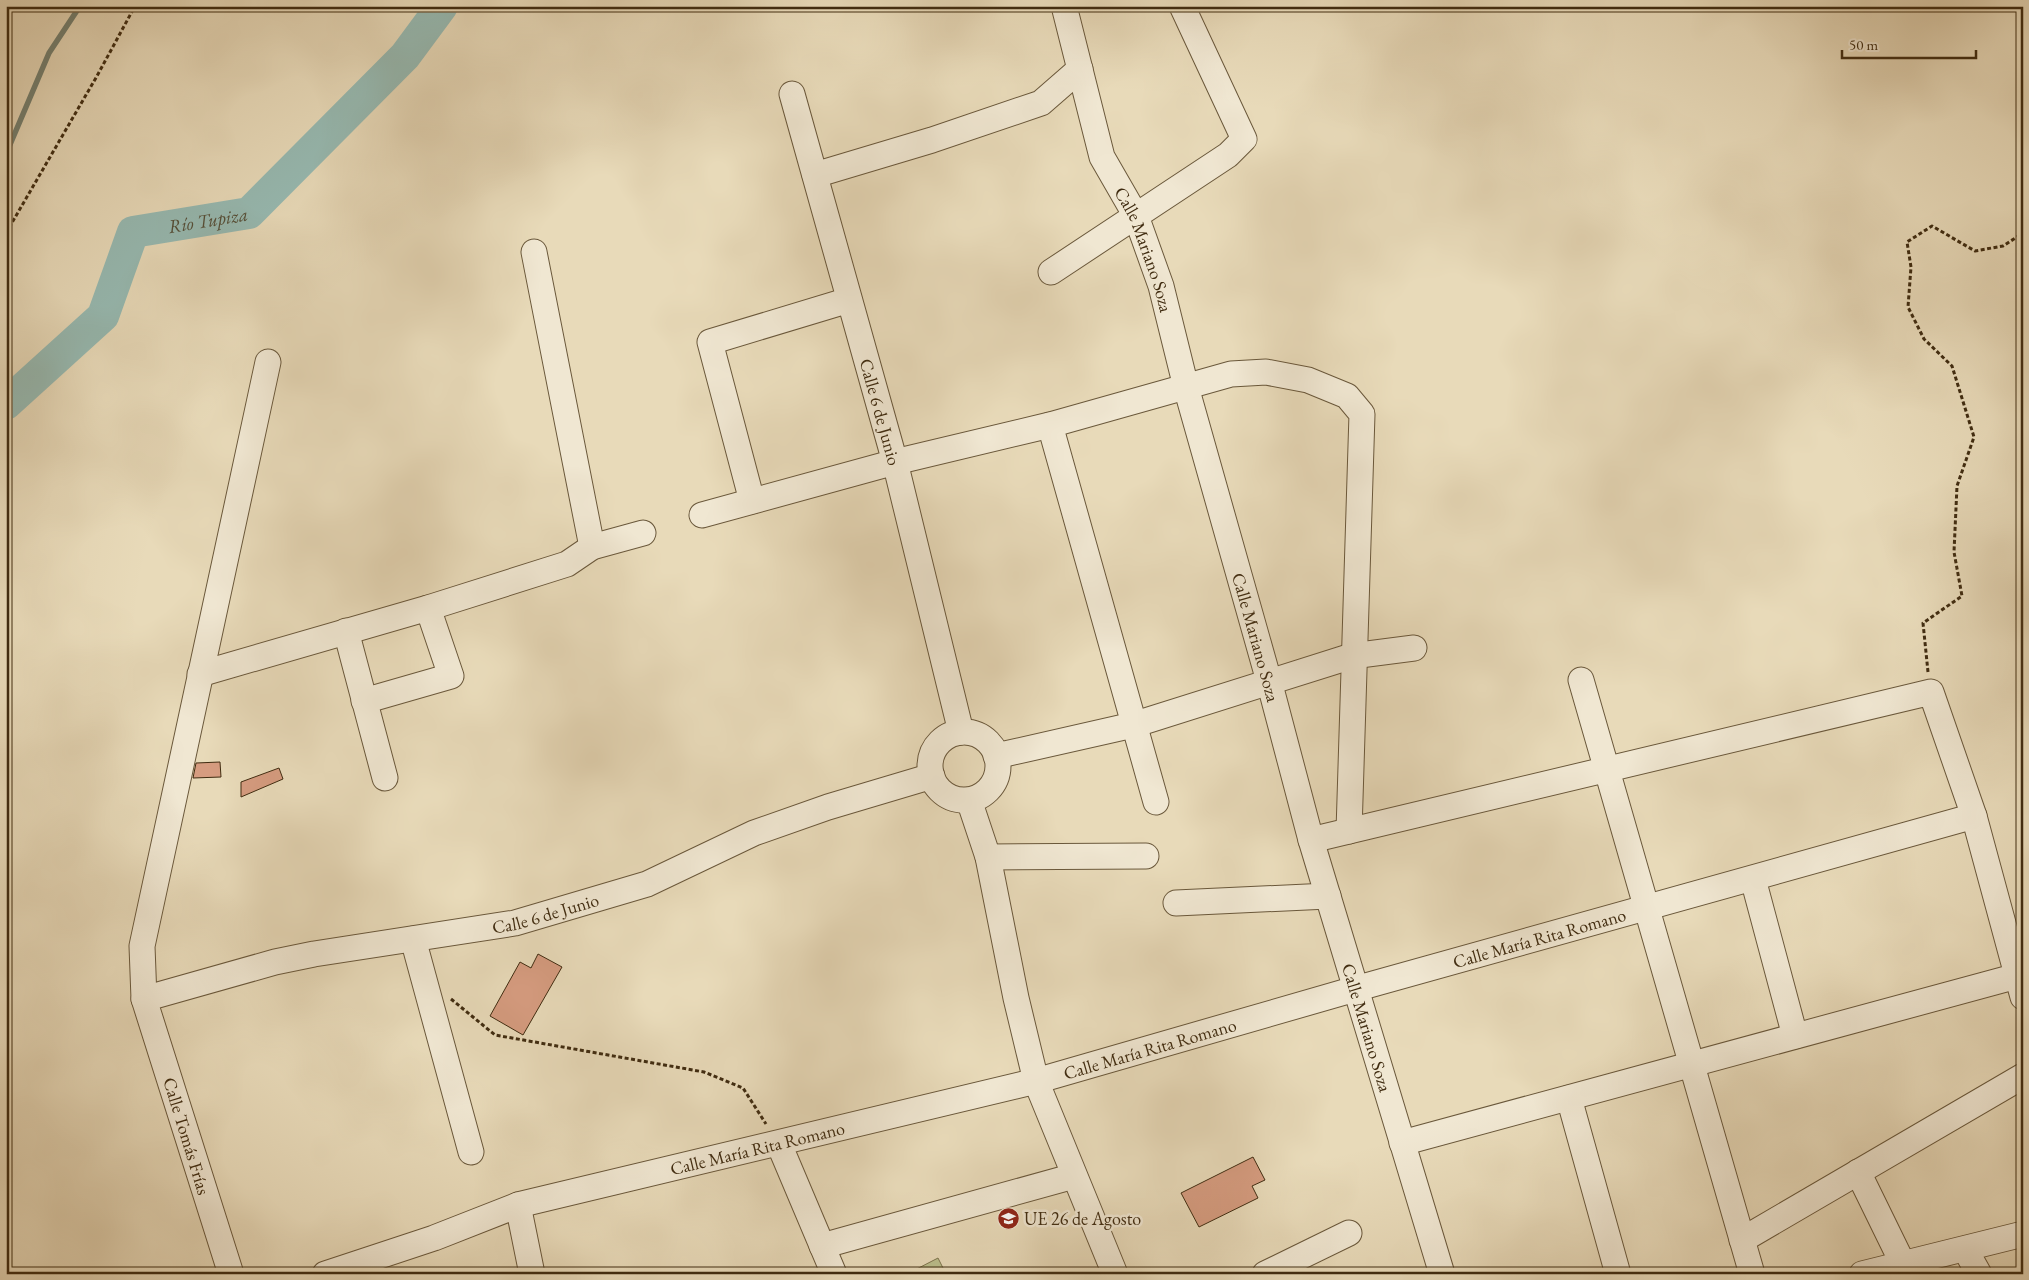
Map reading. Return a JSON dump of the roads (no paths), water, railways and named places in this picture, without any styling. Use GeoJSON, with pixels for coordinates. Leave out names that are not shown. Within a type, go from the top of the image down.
{"type":"FeatureCollection","features":[{"type":"Feature","properties":{"kind":"street","name":"Calle Mariano Soza"},"geometry":{"type":"LineString","coordinates":[[1064,6],[1102,157],[1136,216],[1161,286],[1186,387],[1269,682],[1310,840],[1442,1274]]}},
{"type":"Feature","properties":{"kind":"street"},"geometry":{"type":"LineString","coordinates":[[1051,272],[1228,155],[1244,139],[1182,6]]}},
{"type":"Feature","properties":{"kind":"street"},"geometry":{"type":"LineString","coordinates":[[815,175],[932,140],[1041,103],[1080,70]]}},
{"type":"Feature","properties":{"kind":"street","name":"Calle 6 de Junio"},"geometry":{"type":"LineString","coordinates":[[792,94],[895,462],[961,732]]}},
{"type":"Feature","properties":{"kind":"street"},"geometry":{"type":"LineString","coordinates":[[534,252],[592,547]]}},
{"type":"Feature","properties":{"kind":"street"},"geometry":{"type":"LineString","coordinates":[[752,501],[710,342],[849,300]]}},
{"type":"Feature","properties":{"kind":"street","name":"Calle Tomás Frías"},"geometry":{"type":"LineString","coordinates":[[230,1274],[144,999],[142,946],[268,362]]}},
{"type":"Feature","properties":{"kind":"street"},"geometry":{"type":"LineString","coordinates":[[702,514],[895,462],[1050,425],[1231,374],[1266,372],[1308,380],[1347,396],[1362,414],[1349,830]]}},
{"type":"Feature","properties":{"kind":"street"},"geometry":{"type":"LineString","coordinates":[[1050,425],[1156,802]]}},
{"type":"Feature","properties":{"kind":"street"},"geometry":{"type":"LineString","coordinates":[[200,674],[346,630],[428,608],[568,564],[592,547],[643,533]]}},
{"type":"Feature","properties":{"kind":"street"},"geometry":{"type":"LineString","coordinates":[[364,701],[451,676],[428,608]]}},
{"type":"Feature","properties":{"kind":"street"},"geometry":{"type":"LineString","coordinates":[[346,630],[385,778]]}},
{"type":"Feature","properties":{"kind":"street"},"geometry":{"type":"LineString","coordinates":[[996,756],[1133,725],[1355,656],[1414,648]]}},
{"type":"Feature","properties":{"kind":"street"},"geometry":{"type":"LineString","coordinates":[[1581,680],[1752,1274]]}},
{"type":"Feature","properties":{"kind":"street"},"geometry":{"type":"LineString","coordinates":[[1310,840],[1931,692],[1974,816],[2020,987],[1795,1036],[1402,1143]]}},
{"type":"Feature","properties":{"kind":"street"},"geometry":{"type":"LineString","coordinates":[[961,732],[972,733],[982,738],[991,746],[996,756],[998,767],[995,779],[989,789],[980,796],[969,800],[950,797],[942,792],[932,776],[931,756],[942,740],[951,735],[961,732]]}},
{"type":"Feature","properties":{"kind":"street","name":"Calle 6 de Junio"},"geometry":{"type":"LineString","coordinates":[[144,999],[275,962],[515,923],[646,884],[754,833],[828,807],[932,776]]}},
{"type":"Feature","properties":{"kind":"street"},"geometry":{"type":"LineString","coordinates":[[969,800],[988,857],[1016,998],[1036,1081],[1116,1274]]}},
{"type":"Feature","properties":{"kind":"street","name":"Calle María Rita Romano"},"geometry":{"type":"LineString","coordinates":[[325,1274],[434,1238],[518,1206],[1036,1081],[1355,989],[1647,909],[1974,816]]}},
{"type":"Feature","properties":{"kind":"street"},"geometry":{"type":"LineString","coordinates":[[988,857],[1146,856]]}},
{"type":"Feature","properties":{"kind":"street"},"geometry":{"type":"LineString","coordinates":[[1754,879],[1795,1036]]}},
{"type":"Feature","properties":{"kind":"street"},"geometry":{"type":"LineString","coordinates":[[1176,903],[1328,896]]}},
{"type":"Feature","properties":{"kind":"street"},"geometry":{"type":"LineString","coordinates":[[413,939],[471,1152]]}},
{"type":"Feature","properties":{"kind":"street"},"geometry":{"type":"LineString","coordinates":[[1742,1240],[2023,1076]]}},
{"type":"Feature","properties":{"kind":"street"},"geometry":{"type":"LineString","coordinates":[[1569,1098],[1618,1274]]}},
{"type":"Feature","properties":{"kind":"street"},"geometry":{"type":"LineString","coordinates":[[779,1144],[834,1274]]}},
{"type":"Feature","properties":{"kind":"street"},"geometry":{"type":"LineString","coordinates":[[1858,1172],[1903,1264]]}},
{"type":"Feature","properties":{"kind":"street"},"geometry":{"type":"LineString","coordinates":[[822,1246],[1074,1176]]}},
{"type":"Feature","properties":{"kind":"street"},"geometry":{"type":"LineString","coordinates":[[518,1206],[532,1274]]}},
{"type":"Feature","properties":{"kind":"street"},"geometry":{"type":"LineString","coordinates":[[1265,1274],[1349,1233]]}},
{"type":"Feature","properties":{"kind":"street"},"geometry":{"type":"LineString","coordinates":[[1862,1274],[2023,1234]]}},
{"type":"Feature","properties":{"kind":"street"},"geometry":{"type":"LineString","coordinates":[[1965,1248],[1979,1274]]}},
{"type":"Feature","properties":{"kind":"waterway"},"geometry":{"type":"LineString","coordinates":[[6,154],[49,53],[80,6]]}},
{"type":"Feature","properties":{"kind":"waterway","name":"Río Tupiza"},"geometry":{"type":"LineString","coordinates":[[6,404],[103,316],[133,232],[249,213],[405,56],[442,6]]}},
{"type":"Feature","properties":{"kind":"place","name":"UE 26 de Agosto"},"geometry":{"type":"Point","coordinates":[1008,1218]}}]}
